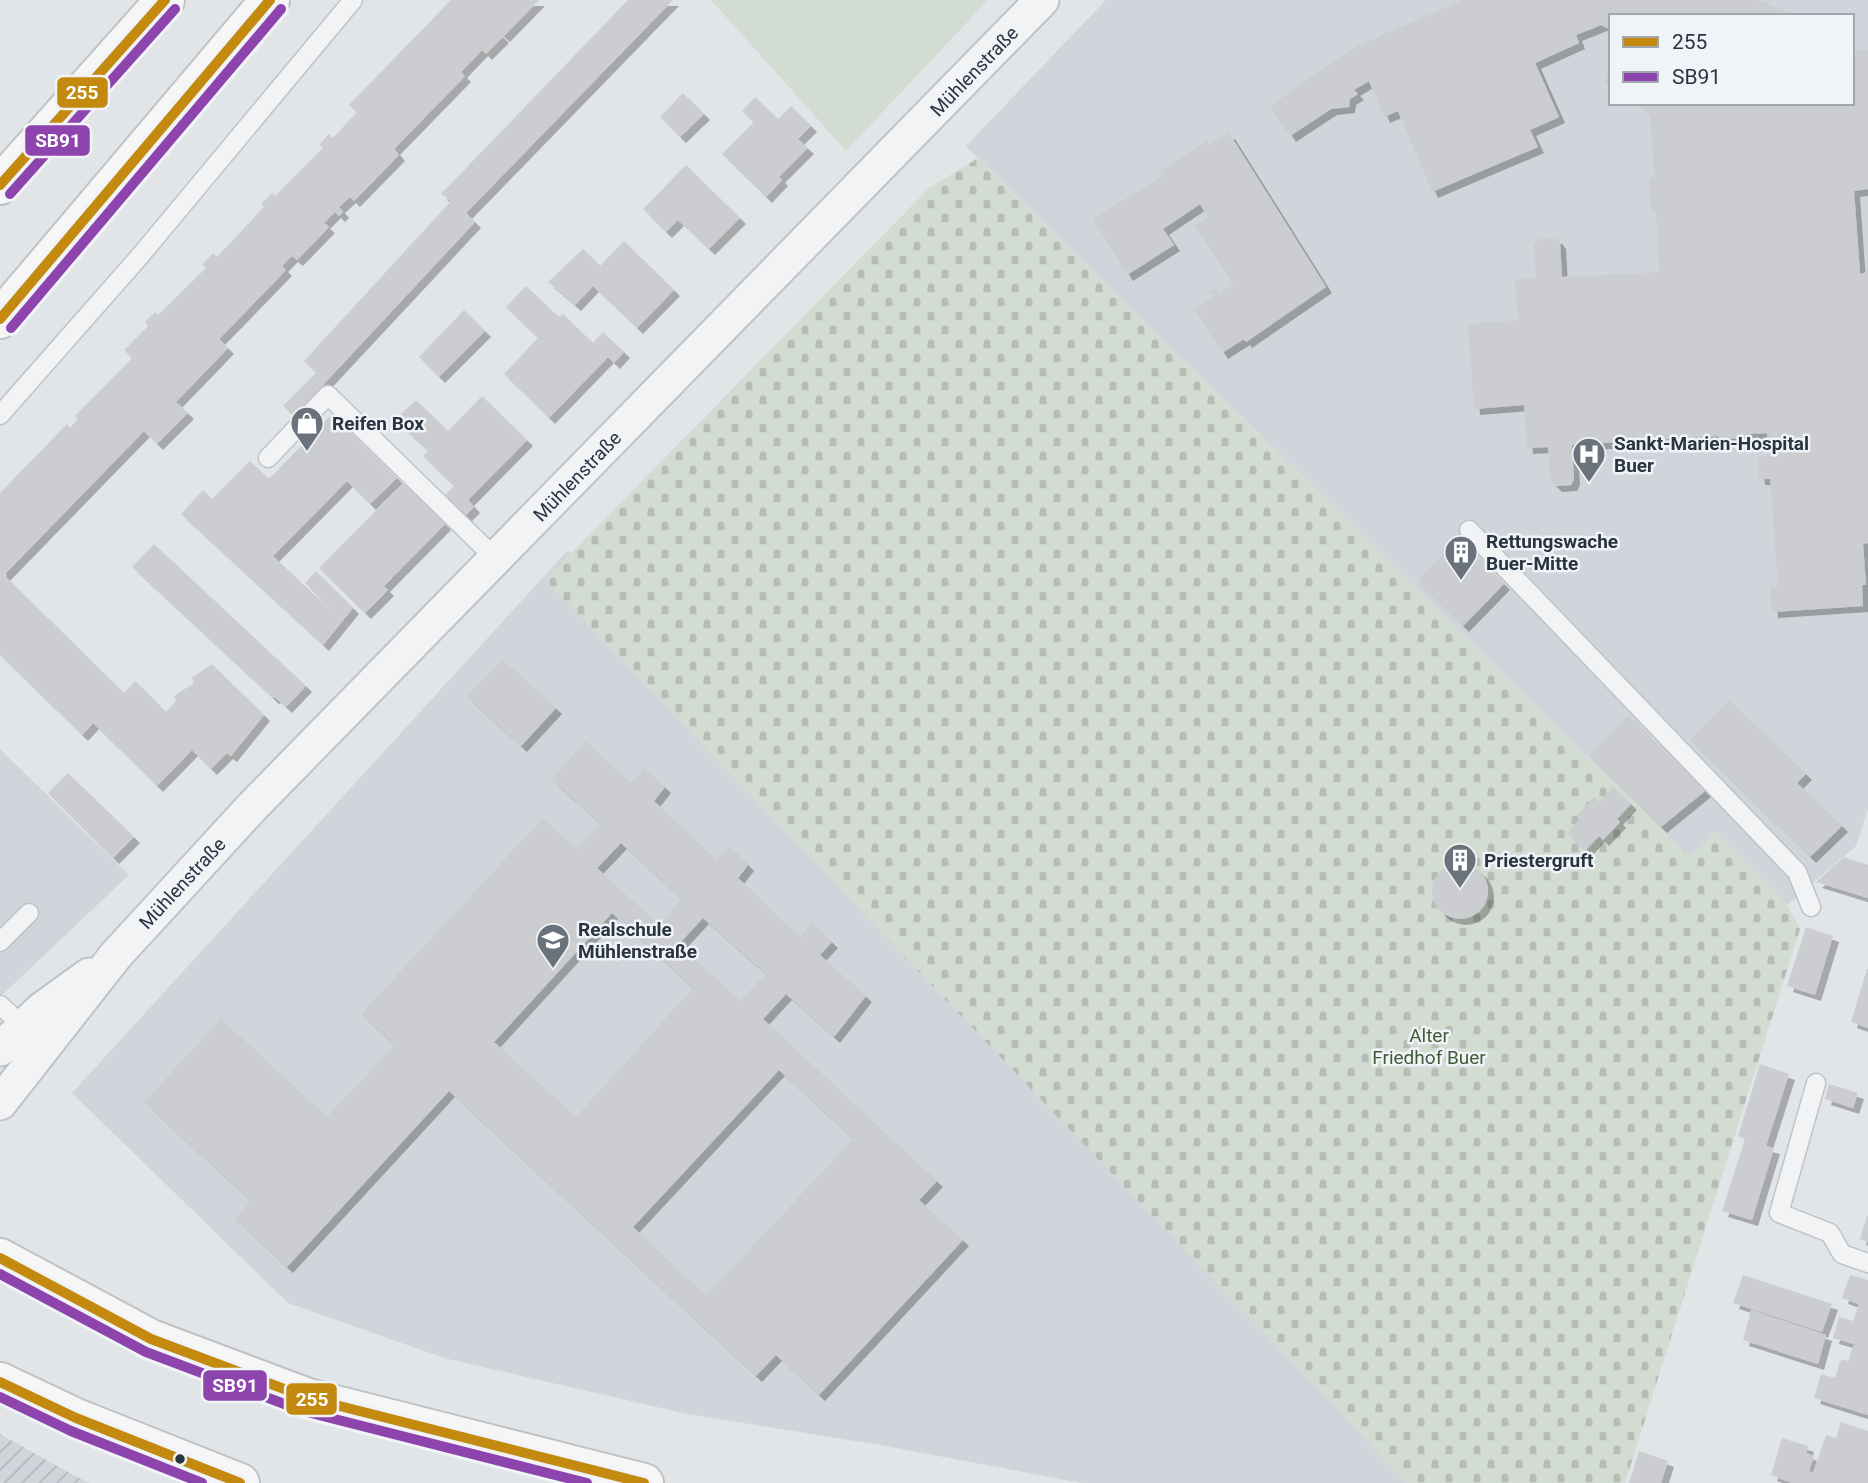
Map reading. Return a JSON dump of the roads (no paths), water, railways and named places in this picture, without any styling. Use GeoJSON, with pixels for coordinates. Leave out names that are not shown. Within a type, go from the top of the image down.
{"type":"FeatureCollection","features":[{"type":"Feature","properties":{"kind":"main road"},"geometry":{"type":"LineString","coordinates":[[0,185],[165,0]]}},
{"type":"Feature","properties":{"kind":"main road"},"geometry":{"type":"LineString","coordinates":[[0,319],[270,0]]}},
{"type":"Feature","properties":{"kind":"main road"},"geometry":{"type":"LineString","coordinates":[[0,1258],[151,1339],[308,1398],[644,1483]]}},
{"type":"Feature","properties":{"kind":"main road"},"geometry":{"type":"LineString","coordinates":[[0,1382],[76,1418],[240,1483]]}},
{"type":"Feature","properties":{"kind":"street","name":"Mühlenstraße"},"geometry":{"type":"LineString","coordinates":[[0,1103],[116,955],[253,806],[1042,0]]}},
{"type":"Feature","properties":{"kind":"street","name":"Mühlenstraße"},"geometry":{"type":"LineString","coordinates":[[0,1049],[12,1016],[42,1009],[116,955]]}},
{"type":"Feature","properties":{"kind":"lane"},"geometry":{"type":"LineString","coordinates":[[0,415],[140,256],[353,0]]}},
{"type":"Feature","properties":{"kind":"lane"},"geometry":{"type":"LineString","coordinates":[[268,458],[328,395],[496,559]]}},
{"type":"Feature","properties":{"kind":"lane"},"geometry":{"type":"LineString","coordinates":[[1469,530],[1797,872],[1811,907]]}},
{"type":"Feature","properties":{"kind":"lane"},"geometry":{"type":"LineString","coordinates":[[0,942],[29,913]]}},
{"type":"Feature","properties":{"kind":"lane"},"geometry":{"type":"LineString","coordinates":[[1816,1083],[1779,1213],[1830,1233],[1842,1254],[1868,1263]]}},
{"type":"Feature","properties":{"kind":"place","name":"Reifen Box"},"geometry":{"type":"Point","coordinates":[307,453]}},
{"type":"Feature","properties":{"kind":"place","name":"Sankt-Marien-Hospital Buer"},"geometry":{"type":"Point","coordinates":[1589,484]}},
{"type":"Feature","properties":{"kind":"place","name":"Rettungswache Buer-Mitte"},"geometry":{"type":"Point","coordinates":[1461,582]}},
{"type":"Feature","properties":{"kind":"place","name":"Priestergruft"},"geometry":{"type":"Point","coordinates":[1460,890]}},
{"type":"Feature","properties":{"kind":"place","name":"Realschule Mühlenstraße"},"geometry":{"type":"Point","coordinates":[553,970]}},
{"type":"Feature","properties":{"kind":"park label","name":"Alter Friedhof Buer"},"geometry":{"type":"Point","coordinates":[1429,1046]}}]}
